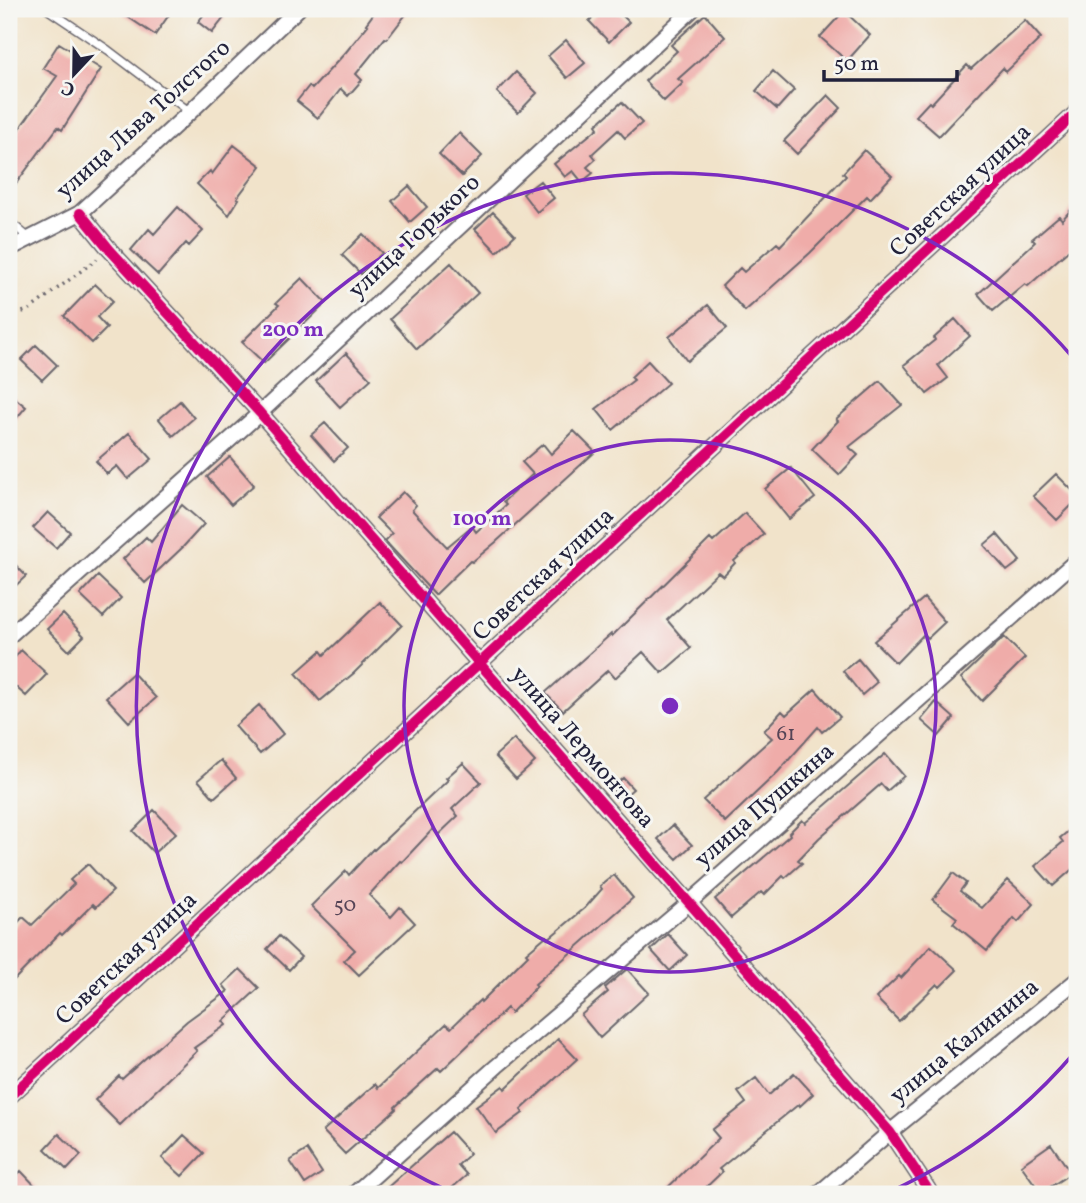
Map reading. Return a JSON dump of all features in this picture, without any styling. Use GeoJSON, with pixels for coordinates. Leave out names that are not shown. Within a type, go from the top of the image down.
{"type":"FeatureCollection","features":[{"type":"Feature","properties":{"kind":"street","name":"улица Льва Толстого"},"geometry":{"type":"LineString","coordinates":[[9,249],[80,213],[298,9]]}},
{"type":"Feature","properties":{"kind":"street","name":"улица Горького"},"geometry":{"type":"LineString","coordinates":[[9,636],[260,412],[693,9]]}},
{"type":"Feature","properties":{"kind":"street","name":"Советская улица"},"geometry":{"type":"LineString","coordinates":[[9,1097],[1077,112]]}},
{"type":"Feature","properties":{"kind":"street","name":"улица Лермонтова"},"geometry":{"type":"LineString","coordinates":[[80,213],[110,250],[260,412],[890,1132],[930,1194]]}},
{"type":"Feature","properties":{"kind":"street","name":"улица Пушкина"},"geometry":{"type":"LineString","coordinates":[[354,1194],[1077,560]]}},
{"type":"Feature","properties":{"kind":"street","name":"улица Калинина"},"geometry":{"type":"LineString","coordinates":[[818,1194],[1077,980]]}},
{"type":"Feature","properties":{"kind":"lane"},"geometry":{"type":"LineString","coordinates":[[47,9],[108,50],[190,112]]}},
{"type":"Feature","properties":{"kind":"lane"},"geometry":{"type":"LineString","coordinates":[[9,221],[30,239]]}},
{"type":"Feature","properties":{"kind":"path"},"geometry":{"type":"LineString","coordinates":[[9,316],[29,310],[110,250]]}},
{"type":"Feature","properties":{"kind":"building"},"geometry":{"type":"Polygon","coordinates":[[[116,9],[173,9],[155,35],[116,9]]]}},
{"type":"Feature","properties":{"kind":"building"},"geometry":{"type":"Polygon","coordinates":[[[208,9],[231,9],[212,33],[198,22],[208,9]]]}},
{"type":"Feature","properties":{"kind":"building"},"geometry":{"type":"Polygon","coordinates":[[[377,9],[410,9],[356,74],[362,80],[348,96],[341,89],[318,118],[297,101],[309,86],[312,89],[346,52],[377,9]]]}},
{"type":"Feature","properties":{"kind":"building"},"geometry":{"type":"Polygon","coordinates":[[[602,9],[616,9],[629,22],[609,42],[589,21],[602,9]]]}},
{"type":"Feature","properties":{"kind":"building"},"geometry":{"type":"Polygon","coordinates":[[[844,11],[870,35],[847,61],[820,37],[844,11]]]}},
{"type":"Feature","properties":{"kind":"building"},"geometry":{"type":"Polygon","coordinates":[[[705,14],[725,37],[678,79],[683,83],[664,101],[645,81],[677,51],[671,45],[705,14]]]}},
{"type":"Feature","properties":{"kind":"building"},"geometry":{"type":"Polygon","coordinates":[[[1025,20],[1041,38],[1006,72],[1003,68],[939,136],[916,116],[929,102],[931,104],[967,65],[971,69],[1025,20]]]}},
{"type":"Feature","properties":{"kind":"building"},"geometry":{"type":"Polygon","coordinates":[[[566,40],[585,63],[567,78],[548,56],[566,40]]]}},
{"type":"Feature","properties":{"kind":"building"},"geometry":{"type":"Polygon","coordinates":[[[59,43],[101,69],[62,130],[58,127],[9,193],[9,143],[57,76],[43,68],[59,43]]]}},
{"type":"Feature","properties":{"kind":"building"},"geometry":{"type":"Polygon","coordinates":[[[773,71],[794,90],[777,109],[756,91],[773,71]]]}},
{"type":"Feature","properties":{"kind":"building"},"geometry":{"type":"Polygon","coordinates":[[[516,72],[537,93],[518,113],[497,92],[516,72]]]}},
{"type":"Feature","properties":{"kind":"building"},"geometry":{"type":"Polygon","coordinates":[[[828,95],[841,108],[797,154],[784,141],[828,95]]]}},
{"type":"Feature","properties":{"kind":"building"},"geometry":{"type":"Polygon","coordinates":[[[622,102],[642,123],[625,138],[618,130],[592,154],[596,159],[587,167],[593,173],[582,182],[573,171],[565,177],[554,164],[598,128],[596,125],[622,102]]]}},
{"type":"Feature","properties":{"kind":"building"},"geometry":{"type":"Polygon","coordinates":[[[459,133],[482,156],[462,176],[439,154],[459,133]]]}},
{"type":"Feature","properties":{"kind":"building"},"geometry":{"type":"Polygon","coordinates":[[[234,145],[261,166],[237,198],[239,199],[229,215],[197,184],[210,171],[212,174],[234,145]]]}},
{"type":"Feature","properties":{"kind":"building"},"geometry":{"type":"Polygon","coordinates":[[[864,150],[892,176],[870,199],[867,196],[810,253],[745,311],[722,286],[740,268],[744,272],[777,243],[780,246],[846,176],[843,173],[864,150]]]}},
{"type":"Feature","properties":{"kind":"building"},"geometry":{"type":"Polygon","coordinates":[[[540,181],[554,198],[537,212],[523,194],[540,181]]]}},
{"type":"Feature","properties":{"kind":"building"},"geometry":{"type":"Polygon","coordinates":[[[409,186],[427,207],[410,222],[392,201],[409,186]]]}},
{"type":"Feature","properties":{"kind":"building"},"geometry":{"type":"Polygon","coordinates":[[[1077,203],[1077,243],[1028,286],[1025,284],[993,311],[978,294],[1035,242],[1032,239],[1059,216],[1062,220],[1077,203]]]}},
{"type":"Feature","properties":{"kind":"building"},"geometry":{"type":"Polygon","coordinates":[[[178,207],[203,231],[189,246],[186,243],[158,275],[131,250],[149,229],[154,234],[178,207]]]}},
{"type":"Feature","properties":{"kind":"building"},"geometry":{"type":"Polygon","coordinates":[[[493,212],[515,235],[497,252],[475,229],[493,212]]]}},
{"type":"Feature","properties":{"kind":"building"},"geometry":{"type":"Polygon","coordinates":[[[363,234],[382,253],[361,274],[342,255],[363,234]]]}},
{"type":"Feature","properties":{"kind":"building"},"geometry":{"type":"Polygon","coordinates":[[[451,263],[478,293],[417,349],[390,319],[451,263]]]}},
{"type":"Feature","properties":{"kind":"building"},"geometry":{"type":"Polygon","coordinates":[[[302,278],[326,303],[264,363],[242,342],[302,278]]]}},
{"type":"Feature","properties":{"kind":"building"},"geometry":{"type":"Polygon","coordinates":[[[95,284],[113,301],[97,317],[107,328],[92,343],[64,316],[95,284]]]}},
{"type":"Feature","properties":{"kind":"building"},"geometry":{"type":"Polygon","coordinates":[[[708,305],[727,328],[687,361],[669,337],[708,305]]]}},
{"type":"Feature","properties":{"kind":"building"},"geometry":{"type":"Polygon","coordinates":[[[955,319],[970,336],[938,365],[948,378],[927,394],[904,365],[935,340],[934,338],[955,319]]]}},
{"type":"Feature","properties":{"kind":"building"},"geometry":{"type":"Polygon","coordinates":[[[36,345],[57,365],[42,380],[21,360],[36,345]]]}},
{"type":"Feature","properties":{"kind":"building"},"geometry":{"type":"Polygon","coordinates":[[[346,353],[371,379],[340,407],[316,381],[346,353]]]}},
{"type":"Feature","properties":{"kind":"building"},"geometry":{"type":"Polygon","coordinates":[[[648,361],[668,383],[613,430],[596,409],[634,380],[631,377],[648,361]]]}},
{"type":"Feature","properties":{"kind":"building"},"geometry":{"type":"Polygon","coordinates":[[[880,381],[902,405],[849,447],[858,455],[839,475],[812,449],[838,421],[836,419],[880,381]]]}},
{"type":"Feature","properties":{"kind":"building"},"geometry":{"type":"Polygon","coordinates":[[[9,393],[26,407],[9,427],[9,393]]]}},
{"type":"Feature","properties":{"kind":"building"},"geometry":{"type":"Polygon","coordinates":[[[180,401],[194,418],[173,436],[159,419],[180,401]]]}},
{"type":"Feature","properties":{"kind":"building"},"geometry":{"type":"Polygon","coordinates":[[[325,423],[348,448],[334,461],[311,435],[325,423]]]}},
{"type":"Feature","properties":{"kind":"building"},"geometry":{"type":"Polygon","coordinates":[[[574,431],[595,452],[435,595],[385,541],[392,534],[376,518],[403,492],[416,505],[412,510],[447,547],[472,526],[476,532],[506,505],[503,502],[533,474],[522,462],[543,444],[551,454],[574,431]]]}},
{"type":"Feature","properties":{"kind":"building"},"geometry":{"type":"Polygon","coordinates":[[[129,433],[152,459],[128,479],[117,466],[107,474],[96,461],[129,433]]]}},
{"type":"Feature","properties":{"kind":"building"},"geometry":{"type":"Polygon","coordinates":[[[230,457],[254,485],[231,505],[207,477],[230,457]]]}},
{"type":"Feature","properties":{"kind":"building"},"geometry":{"type":"Polygon","coordinates":[[[791,468],[815,498],[789,519],[765,489],[791,468]]]}},
{"type":"Feature","properties":{"kind":"building"},"geometry":{"type":"Polygon","coordinates":[[[1056,474],[1077,495],[1077,500],[1057,520],[1033,496],[1056,474]]]}},
{"type":"Feature","properties":{"kind":"building"},"geometry":{"type":"Polygon","coordinates":[[[182,505],[204,524],[145,583],[123,559],[146,537],[151,542],[182,505]]]}},
{"type":"Feature","properties":{"kind":"building"},"geometry":{"type":"Polygon","coordinates":[[[48,512],[70,532],[56,548],[33,528],[48,512]]]}},
{"type":"Feature","properties":{"kind":"building"},"geometry":{"type":"Polygon","coordinates":[[[745,513],[764,534],[734,561],[723,576],[718,572],[667,620],[691,648],[662,673],[643,652],[615,678],[608,670],[563,711],[545,693],[611,634],[612,636],[710,539],[713,542],[745,513]]]}},
{"type":"Feature","properties":{"kind":"building"},"geometry":{"type":"Polygon","coordinates":[[[997,534],[1020,561],[1007,571],[984,545],[997,534]]]}},
{"type":"Feature","properties":{"kind":"building"},"geometry":{"type":"Polygon","coordinates":[[[9,558],[26,576],[9,592],[9,558]]]}},
{"type":"Feature","properties":{"kind":"building"},"geometry":{"type":"Polygon","coordinates":[[[98,576],[121,598],[103,617],[80,595],[98,576]]]}},
{"type":"Feature","properties":{"kind":"building"},"geometry":{"type":"Polygon","coordinates":[[[924,598],[945,622],[928,638],[924,634],[896,663],[874,641],[924,598]]]}},
{"type":"Feature","properties":{"kind":"building"},"geometry":{"type":"Polygon","coordinates":[[[380,602],[402,625],[354,673],[320,701],[296,673],[321,651],[324,655],[380,602]]]}},
{"type":"Feature","properties":{"kind":"building"},"geometry":{"type":"Polygon","coordinates":[[[63,614],[84,636],[69,651],[47,629],[63,614]]]}},
{"type":"Feature","properties":{"kind":"building"},"geometry":{"type":"Polygon","coordinates":[[[1004,637],[1025,658],[982,701],[961,678],[1004,637]]]}},
{"type":"Feature","properties":{"kind":"building"},"geometry":{"type":"Polygon","coordinates":[[[21,650],[47,674],[26,696],[9,681],[9,664],[21,650]]]}},
{"type":"Feature","properties":{"kind":"building"},"geometry":{"type":"Polygon","coordinates":[[[858,659],[877,682],[862,695],[843,671],[858,659]]]}},
{"type":"Feature","properties":{"kind":"building"},"geometry":{"type":"Polygon","coordinates":[[[133,673],[156,698],[129,722],[106,697],[133,673]]]}},
{"type":"Feature","properties":{"kind":"building"},"geometry":{"type":"Polygon","coordinates":[[[815,689],[840,717],[822,732],[818,727],[778,772],[725,822],[703,800],[772,738],[764,731],[782,711],[786,715],[815,689]]]}},
{"type":"Feature","properties":{"kind":"building"},"geometry":{"type":"Polygon","coordinates":[[[936,702],[954,718],[939,736],[921,720],[936,702]]]}},
{"type":"Feature","properties":{"kind":"building"},"geometry":{"type":"Polygon","coordinates":[[[259,705],[283,734],[260,754],[235,726],[259,705]]]}},
{"type":"Feature","properties":{"kind":"building"},"geometry":{"type":"Polygon","coordinates":[[[514,739],[535,762],[516,779],[495,756],[514,739]]]}},
{"type":"Feature","properties":{"kind":"building"},"geometry":{"type":"Polygon","coordinates":[[[885,754],[904,776],[887,791],[881,784],[819,838],[798,860],[802,863],[785,878],[783,876],[764,895],[761,892],[731,918],[715,899],[790,835],[802,820],[805,823],[885,754]]]}},
{"type":"Feature","properties":{"kind":"building"},"geometry":{"type":"Polygon","coordinates":[[[221,760],[236,778],[214,798],[198,780],[221,760]]]}},
{"type":"Feature","properties":{"kind":"building"},"geometry":{"type":"Polygon","coordinates":[[[463,763],[481,782],[452,809],[458,816],[438,835],[433,829],[369,895],[391,917],[400,907],[415,923],[359,975],[344,960],[355,950],[311,906],[346,871],[349,875],[463,763]]]}},
{"type":"Feature","properties":{"kind":"building"},"geometry":{"type":"Polygon","coordinates":[[[623,778],[633,789],[621,799],[611,788],[623,778]]]}},
{"type":"Feature","properties":{"kind":"building"},"geometry":{"type":"Polygon","coordinates":[[[154,810],[176,833],[154,853],[133,831],[154,810]]]}},
{"type":"Feature","properties":{"kind":"building"},"geometry":{"type":"Polygon","coordinates":[[[1077,824],[1077,865],[1053,886],[1035,866],[1063,842],[1060,838],[1077,824]]]}},
{"type":"Feature","properties":{"kind":"building"},"geometry":{"type":"Polygon","coordinates":[[[673,825],[692,845],[677,859],[658,839],[673,825]]]}},
{"type":"Feature","properties":{"kind":"building"},"geometry":{"type":"Polygon","coordinates":[[[88,864],[113,891],[96,907],[93,904],[62,935],[60,933],[9,985],[9,932],[23,917],[32,925],[74,884],[70,880],[88,864]]]}},
{"type":"Feature","properties":{"kind":"building"},"geometry":{"type":"Polygon","coordinates":[[[953,873],[966,883],[960,891],[982,908],[1008,880],[1034,904],[1018,922],[1014,918],[987,951],[953,923],[957,918],[933,900],[953,873]]]}},
{"type":"Feature","properties":{"kind":"building"},"geometry":{"type":"Polygon","coordinates":[[[614,875],[633,898],[535,984],[537,986],[511,1013],[507,1008],[441,1071],[438,1068],[345,1154],[323,1131],[375,1084],[378,1088],[446,1024],[451,1028],[480,1000],[481,1002],[528,955],[526,953],[546,936],[548,939],[585,908],[602,889],[600,886],[614,875]]]}},
{"type":"Feature","properties":{"kind":"building"},"geometry":{"type":"Polygon","coordinates":[[[668,934],[687,955],[670,971],[651,950],[668,934]]]}},
{"type":"Feature","properties":{"kind":"building"},"geometry":{"type":"Polygon","coordinates":[[[279,936],[301,957],[289,970],[267,949],[279,936]]]}},
{"type":"Feature","properties":{"kind":"building"},"geometry":{"type":"Polygon","coordinates":[[[931,946],[957,970],[940,987],[937,984],[899,1021],[876,998],[899,976],[901,978],[931,946]]]}},
{"type":"Feature","properties":{"kind":"building"},"geometry":{"type":"Polygon","coordinates":[[[240,969],[259,988],[223,1021],[226,1025],[194,1048],[197,1051],[120,1125],[95,1100],[119,1076],[122,1079],[187,1021],[228,991],[223,985],[240,969]]]}},
{"type":"Feature","properties":{"kind":"building"},"geometry":{"type":"Polygon","coordinates":[[[627,969],[649,993],[600,1038],[581,1015],[608,992],[605,988],[627,969]]]}},
{"type":"Feature","properties":{"kind":"building"},"geometry":{"type":"Polygon","coordinates":[[[558,1039],[577,1059],[521,1110],[523,1113],[496,1133],[476,1106],[503,1086],[505,1089],[558,1039]]]}},
{"type":"Feature","properties":{"kind":"building"},"geometry":{"type":"Polygon","coordinates":[[[794,1073],[813,1094],[800,1106],[799,1104],[719,1169],[722,1172],[699,1194],[661,1194],[719,1138],[712,1130],[746,1103],[738,1092],[756,1078],[769,1095],[794,1073]]]}},
{"type":"Feature","properties":{"kind":"building"},"geometry":{"type":"Polygon","coordinates":[[[450,1132],[470,1154],[458,1165],[467,1175],[445,1194],[380,1194],[450,1132]]]}},
{"type":"Feature","properties":{"kind":"building"},"geometry":{"type":"Polygon","coordinates":[[[59,1134],[81,1155],[67,1170],[45,1149],[59,1134]]]}},
{"type":"Feature","properties":{"kind":"building"},"geometry":{"type":"Polygon","coordinates":[[[184,1135],[204,1153],[182,1176],[162,1158],[184,1135]]]}},
{"type":"Feature","properties":{"kind":"building"},"geometry":{"type":"Polygon","coordinates":[[[1051,1144],[1071,1173],[1041,1193],[1021,1165],[1051,1144]]]}},
{"type":"Feature","properties":{"kind":"building"},"geometry":{"type":"Polygon","coordinates":[[[307,1150],[322,1173],[305,1184],[290,1161],[307,1150]]]}},
{"type":"Feature","properties":{"kind":"building"},"geometry":{"type":"Polygon","coordinates":[[[21,1171],[43,1194],[9,1194],[9,1182],[21,1171]]]}},
{"type":"Feature","properties":{"kind":"cycle path"},"geometry":{"type":"LineString","coordinates":[[9,1097],[1077,112]]}},
{"type":"Feature","properties":{"kind":"cycle path"},"geometry":{"type":"LineString","coordinates":[[80,213],[110,250],[260,413],[890,1132],[931,1194]]}}]}
